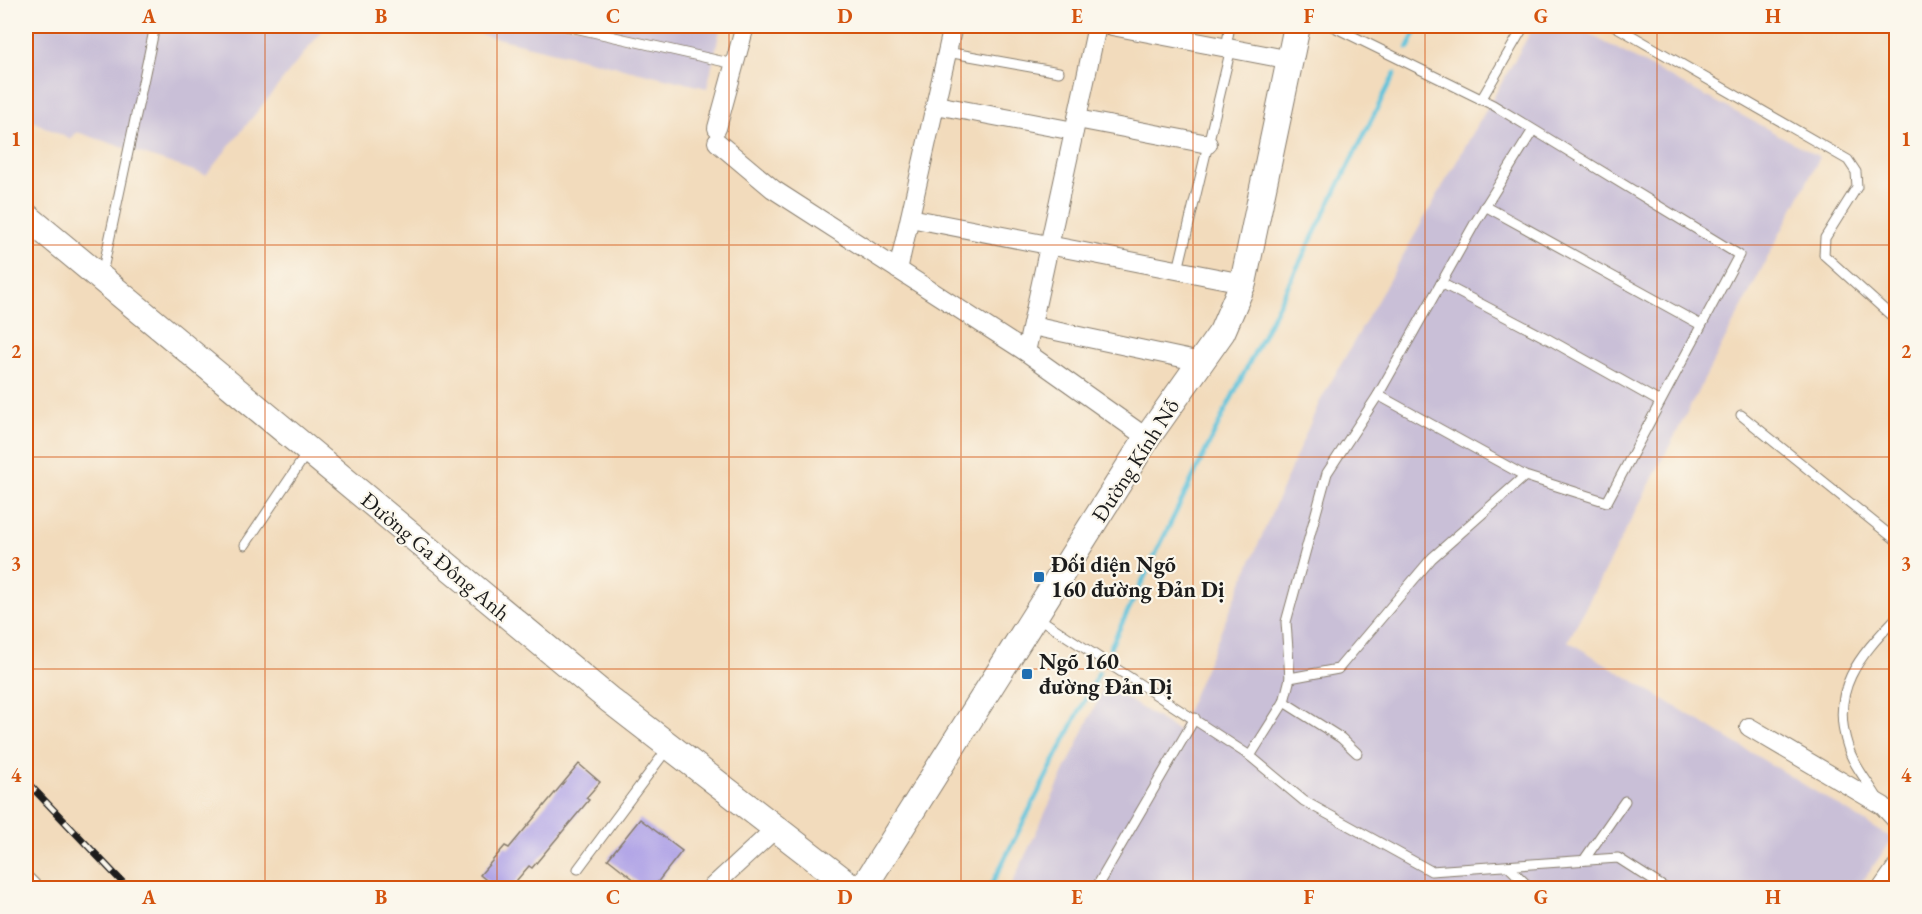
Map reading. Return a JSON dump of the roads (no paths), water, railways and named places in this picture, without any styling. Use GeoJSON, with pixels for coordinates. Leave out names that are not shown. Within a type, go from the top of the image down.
{"type":"FeatureCollection","features":[{"type":"Feature","properties":{"kind":"street"},"geometry":{"type":"LineString","coordinates":[[745,26],[717,135],[773,189],[1026,352],[1147,438]]}},
{"type":"Feature","properties":{"kind":"street"},"geometry":{"type":"LineString","coordinates":[[898,270],[936,105],[951,26]]}},
{"type":"Feature","properties":{"kind":"street"},"geometry":{"type":"LineString","coordinates":[[1026,352],[1097,26]]}},
{"type":"Feature","properties":{"kind":"street"},"geometry":{"type":"LineString","coordinates":[[1112,26],[1291,60]]}},
{"type":"Feature","properties":{"kind":"street","name":"Đường Kính Nỗ"},"geometry":{"type":"LineString","coordinates":[[863,888],[1147,438],[1222,332],[1243,283],[1268,154],[1297,26]]}},
{"type":"Feature","properties":{"kind":"street"},"geometry":{"type":"LineString","coordinates":[[936,105],[1208,144]]}},
{"type":"Feature","properties":{"kind":"street","name":"Đường Ga Đông Anh"},"geometry":{"type":"LineString","coordinates":[[26,216],[669,746],[853,888]]}},
{"type":"Feature","properties":{"kind":"street"},"geometry":{"type":"LineString","coordinates":[[910,218],[1243,283]]}},
{"type":"Feature","properties":{"kind":"street"},"geometry":{"type":"LineString","coordinates":[[1032,326],[1202,362]]}},
{"type":"Feature","properties":{"kind":"street"},"geometry":{"type":"LineString","coordinates":[[1749,727],[1882,806],[1896,820]]}},
{"type":"Feature","properties":{"kind":"street"},"geometry":{"type":"LineString","coordinates":[[711,888],[776,829]]}},
{"type":"Feature","properties":{"kind":"street"},"geometry":{"type":"LineString","coordinates":[[1882,888],[1896,868]]}},
{"type":"Feature","properties":{"kind":"street"},"geometry":{"type":"LineString","coordinates":[[26,881],[33,888]]}},
{"type":"Feature","properties":{"kind":"lane"},"geometry":{"type":"LineString","coordinates":[[101,276],[155,26]]}},
{"type":"Feature","properties":{"kind":"lane"},"geometry":{"type":"LineString","coordinates":[[566,26],[734,64]]}},
{"type":"Feature","properties":{"kind":"lane"},"geometry":{"type":"LineString","coordinates":[[1178,270],[1208,144],[1228,48],[1230,26]]}},
{"type":"Feature","properties":{"kind":"lane"},"geometry":{"type":"LineString","coordinates":[[1332,26],[1481,100],[1739,255],[1607,502],[1525,476],[1378,395]]}},
{"type":"Feature","properties":{"kind":"lane"},"geometry":{"type":"LineString","coordinates":[[1481,100],[1524,26]]}},
{"type":"Feature","properties":{"kind":"lane"},"geometry":{"type":"LineString","coordinates":[[1615,26],[1848,160],[1856,172],[1857,187],[1825,238],[1824,255],[1896,320]]}},
{"type":"Feature","properties":{"kind":"lane"},"geometry":{"type":"LineString","coordinates":[[947,52],[1059,72]]}},
{"type":"Feature","properties":{"kind":"lane"},"geometry":{"type":"LineString","coordinates":[[1250,756],[1284,702],[1290,678],[1286,622],[1327,473],[1378,395],[1485,206],[1533,130]]}},
{"type":"Feature","properties":{"kind":"lane"},"geometry":{"type":"LineString","coordinates":[[1485,206],[1701,325]]}},
{"type":"Feature","properties":{"kind":"lane"},"geometry":{"type":"LineString","coordinates":[[1441,283],[1548,339],[1660,402]]}},
{"type":"Feature","properties":{"kind":"lane"},"geometry":{"type":"LineString","coordinates":[[1741,415],[1896,540]]}},
{"type":"Feature","properties":{"kind":"lane"},"geometry":{"type":"LineString","coordinates":[[245,545],[309,451]]}},
{"type":"Feature","properties":{"kind":"lane"},"geometry":{"type":"LineString","coordinates":[[1290,678],[1338,669],[1432,558],[1525,476]]}},
{"type":"Feature","properties":{"kind":"lane"},"geometry":{"type":"LineString","coordinates":[[1035,616],[1195,718],[1250,756],[1304,801],[1431,872],[1618,858],[1665,888]]}},
{"type":"Feature","properties":{"kind":"lane"},"geometry":{"type":"LineString","coordinates":[[1882,806],[1848,749],[1840,708],[1851,675],[1869,647],[1896,618]]}},
{"type":"Feature","properties":{"kind":"lane"},"geometry":{"type":"LineString","coordinates":[[1284,702],[1341,738],[1356,753]]}},
{"type":"Feature","properties":{"kind":"lane"},"geometry":{"type":"LineString","coordinates":[[1096,888],[1195,718]]}},
{"type":"Feature","properties":{"kind":"lane"},"geometry":{"type":"LineString","coordinates":[[578,869],[669,746]]}},
{"type":"Feature","properties":{"kind":"lane"},"geometry":{"type":"LineString","coordinates":[[1584,860],[1625,801]]}},
{"type":"Feature","properties":{"kind":"lane"},"geometry":{"type":"LineString","coordinates":[[1508,866],[1530,888]]}},
{"type":"Feature","properties":{"kind":"waterway"},"geometry":{"type":"LineString","coordinates":[[1408,48],[1419,26]]}},
{"type":"Feature","properties":{"kind":"waterway"},"geometry":{"type":"LineString","coordinates":[[1110,648],[1226,409],[1395,73]]}},
{"type":"Feature","properties":{"kind":"waterway"},"geometry":{"type":"LineString","coordinates":[[990,888],[1099,672]]}},
{"type":"Feature","properties":{"kind":"railway"},"geometry":{"type":"LineString","coordinates":[[26,781],[128,888]]}},
{"type":"Feature","properties":{"kind":"place","name":"Đối diện Ngõ 160 đường Đản Dị"},"geometry":{"type":"Point","coordinates":[1039,577]}},
{"type":"Feature","properties":{"kind":"place","name":"Ngõ 160 đường Đản Dị"},"geometry":{"type":"Point","coordinates":[1027,674]}}]}
